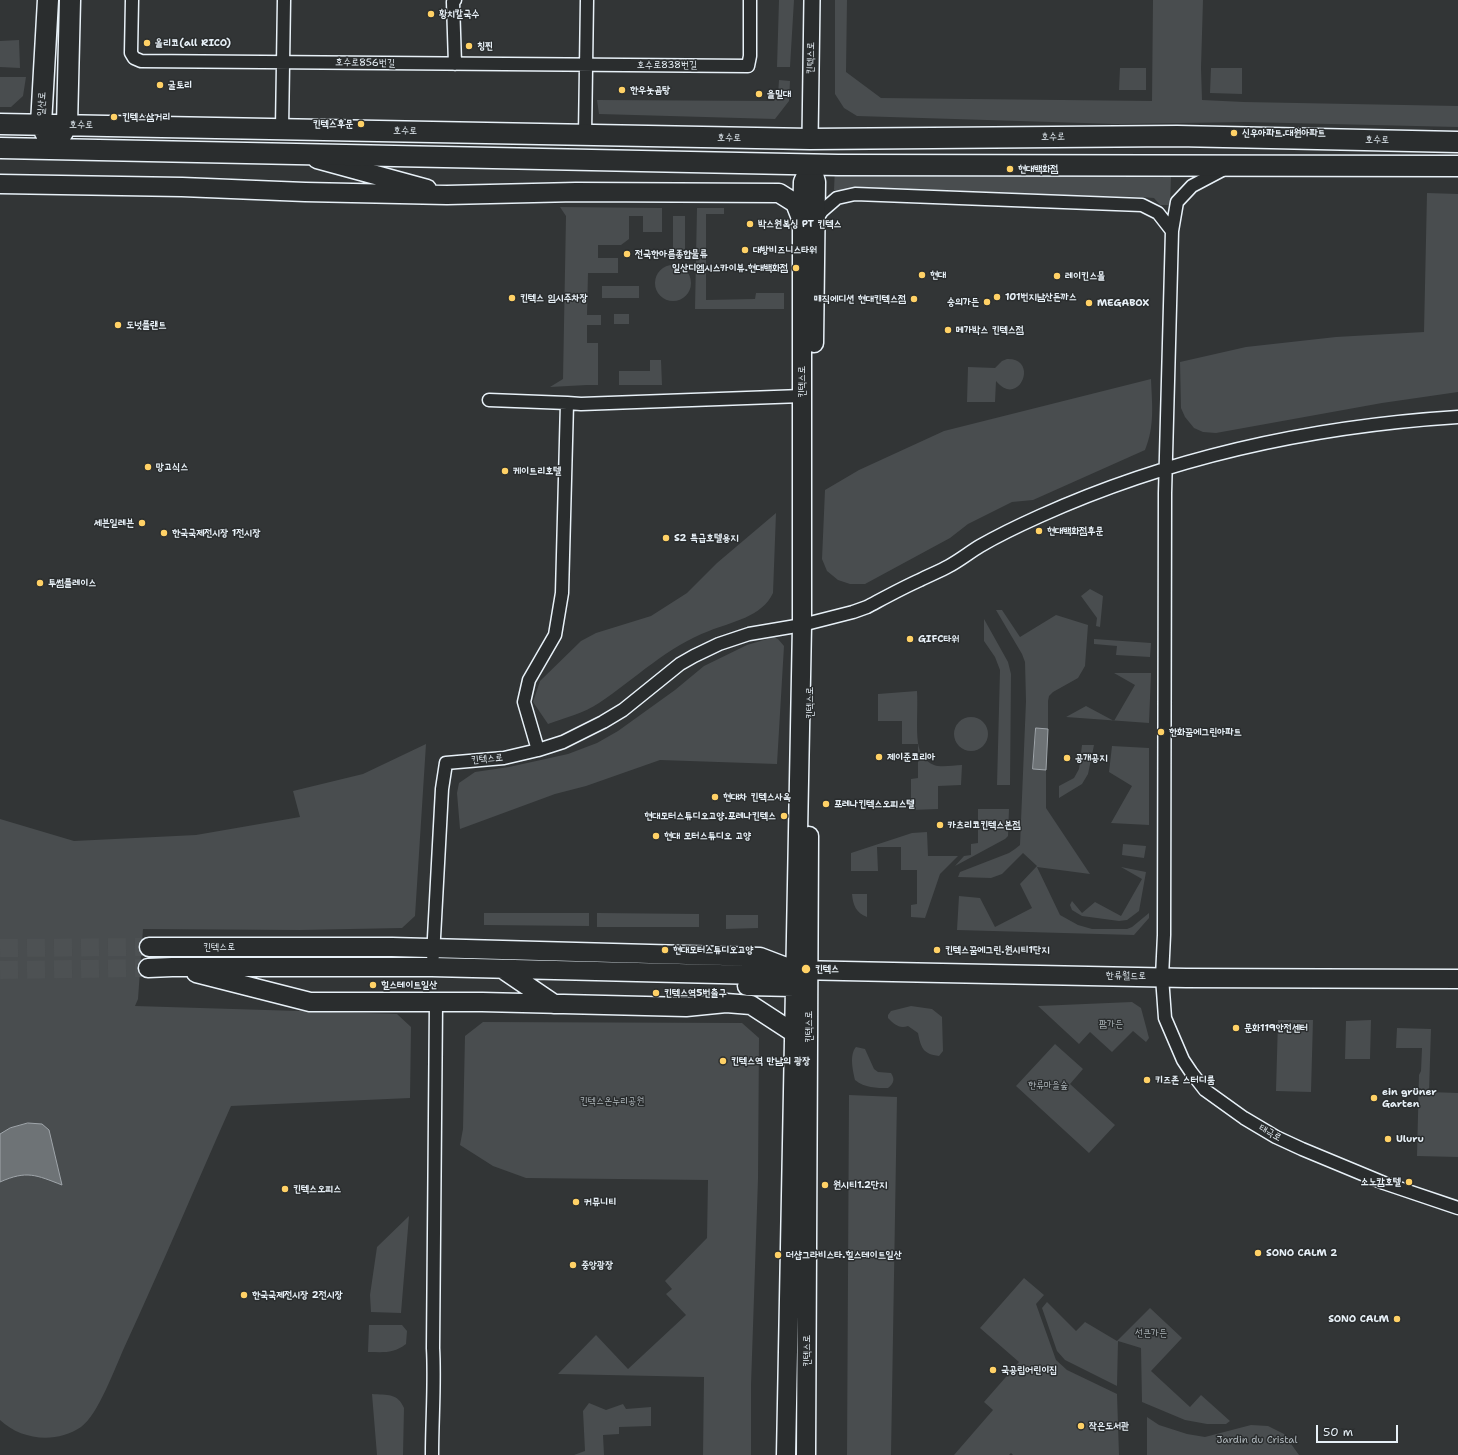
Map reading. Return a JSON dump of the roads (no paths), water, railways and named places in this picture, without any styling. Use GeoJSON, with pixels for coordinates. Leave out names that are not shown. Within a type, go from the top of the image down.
{"type":"FeatureCollection","features":[{"type":"Feature","properties":{"kind":"main road","name":"일산로"},"geometry":{"type":"LineString","coordinates":[[48,0],[48,27],[41,124],[53,149]]}},
{"type":"Feature","properties":{"kind":"main road"},"geometry":{"type":"LineString","coordinates":[[53,149],[67,125],[70,0]]}},
{"type":"Feature","properties":{"kind":"main road"},"geometry":{"type":"LineString","coordinates":[[48,27],[56,39],[57,67],[59,69],[62,68],[69,58]]}},
{"type":"Feature","properties":{"kind":"main road","name":"호수로"},"geometry":{"type":"LineString","coordinates":[[0,124],[810,139],[1176,136],[1458,142]]}},
{"type":"Feature","properties":{"kind":"main road"},"geometry":{"type":"LineString","coordinates":[[120,150],[114,145],[116,140],[163,139],[169,136],[174,127]]}},
{"type":"Feature","properties":{"kind":"main road","name":"킨텍스로"},"geometry":{"type":"LineString","coordinates":[[806,1455],[799,976],[806,624],[809,221],[803,182],[811,164],[810,139]]}},
{"type":"Feature","properties":{"kind":"main road"},"geometry":{"type":"LineString","coordinates":[[0,148],[811,164],[1458,166]]}},
{"type":"Feature","properties":{"kind":"main road"},"geometry":{"type":"LineString","coordinates":[[298,154],[408,182],[447,195]]}},
{"type":"Feature","properties":{"kind":"main road"},"geometry":{"type":"LineString","coordinates":[[0,184],[182,187],[305,192],[447,195],[576,192],[779,193],[795,203],[809,221]]}},
{"type":"Feature","properties":{"kind":"main road","name":"킨텍스로"},"geometry":{"type":"LineString","coordinates":[[806,624],[802,396],[809,221]]}},
{"type":"Feature","properties":{"kind":"main road","name":"킨텍스로"},"geometry":{"type":"LineString","coordinates":[[149,947],[433,948],[760,956],[799,976]]}},
{"type":"Feature","properties":{"kind":"main road"},"geometry":{"type":"LineString","coordinates":[[172,967],[310,1002],[554,1004],[686,1007],[726,1003],[751,1005],[794,1033]]}},
{"type":"Feature","properties":{"kind":"main road","name":"킨텍스로"},"geometry":{"type":"LineString","coordinates":[[148,968],[432,967],[504,970],[799,976]]}},
{"type":"Feature","properties":{"kind":"main road"},"geometry":{"type":"LineString","coordinates":[[504,970],[554,1004]]}},
{"type":"Feature","properties":{"kind":"main road","name":"킨텍스로"},"geometry":{"type":"LineString","coordinates":[[786,1455],[794,1033],[799,976]]}},
{"type":"Feature","properties":{"kind":"main road","name":"한류월드로"},"geometry":{"type":"LineString","coordinates":[[799,976],[1458,979]]}},
{"type":"Feature","properties":{"kind":"street","name":"호수로856번길"},"geometry":{"type":"LineString","coordinates":[[132,0],[131,53],[134,58],[141,61],[451,64]]}},
{"type":"Feature","properties":{"kind":"street"},"geometry":{"type":"LineString","coordinates":[[282,129],[284,0]]}},
{"type":"Feature","properties":{"kind":"street"},"geometry":{"type":"LineString","coordinates":[[451,64],[453,2],[455,0]]}},
{"type":"Feature","properties":{"kind":"street"},"geometry":{"type":"LineString","coordinates":[[585,135],[587,0]]}},
{"type":"Feature","properties":{"kind":"street","name":"호수로838번길"},"geometry":{"type":"LineString","coordinates":[[451,64],[748,66],[750,56],[750,0]]}},
{"type":"Feature","properties":{"kind":"street","name":"킨텍스로"},"geometry":{"type":"LineString","coordinates":[[810,139],[812,0]]}},
{"type":"Feature","properties":{"kind":"street","name":"태극로"},"geometry":{"type":"LineString","coordinates":[[1230,166],[1192,186],[1177,202],[1172,231],[1165,469],[1164,935],[1162,977],[1165,1018],[1183,1060],[1205,1090],[1244,1118],[1276,1137],[1302,1149],[1384,1183],[1458,1208]]}},
{"type":"Feature","properties":{"kind":"street"},"geometry":{"type":"LineString","coordinates":[[809,221],[837,198],[855,194],[1142,205],[1158,213],[1172,231]]}},
{"type":"Feature","properties":{"kind":"street"},"geometry":{"type":"LineString","coordinates":[[489,400],[589,404],[802,396]]}},
{"type":"Feature","properties":{"kind":"street"},"geometry":{"type":"LineString","coordinates":[[538,750],[524,702],[529,680],[555,634],[562,593],[567,403]]}},
{"type":"Feature","properties":{"kind":"street"},"geometry":{"type":"LineString","coordinates":[[806,624],[854,612],[867,607],[946,568],[980,546],[1040,516],[1103,490],[1165,469],[1249,447],[1334,431],[1458,417]]}},
{"type":"Feature","properties":{"kind":"street","name":"킨텍스로"},"geometry":{"type":"LineString","coordinates":[[432,967],[442,789],[446,763],[504,758],[563,742],[623,710],[666,674],[694,656],[719,644],[749,634],[806,624]]}},
{"type":"Feature","properties":{"kind":"street"},"geometry":{"type":"LineString","coordinates":[[432,1455],[432,1399],[435,1373],[433,1348],[436,1003]]}},
{"type":"Feature","properties":{"kind":"tunnel"},"geometry":{"type":"LineString","coordinates":[[0,948],[149,947]]}},
{"type":"Feature","properties":{"kind":"tunnel"},"geometry":{"type":"LineString","coordinates":[[0,970],[148,968]]}},
{"type":"Feature","properties":{"kind":"place","name":"황치칼국수"},"geometry":{"type":"Point","coordinates":[431,14]}},
{"type":"Feature","properties":{"kind":"place","name":"올리코(all RICO)"},"geometry":{"type":"Point","coordinates":[147,43]}},
{"type":"Feature","properties":{"kind":"place","name":"칭찐"},"geometry":{"type":"Point","coordinates":[469,46]}},
{"type":"Feature","properties":{"kind":"place","name":"굴토리"},"geometry":{"type":"Point","coordinates":[160,85]}},
{"type":"Feature","properties":{"kind":"place","name":"한우놋곰탕"},"geometry":{"type":"Point","coordinates":[622,90]}},
{"type":"Feature","properties":{"kind":"place","name":"을밀대"},"geometry":{"type":"Point","coordinates":[759,94]}},
{"type":"Feature","properties":{"kind":"place","name":"킨텍스삼거리"},"geometry":{"type":"Point","coordinates":[114,117]}},
{"type":"Feature","properties":{"kind":"place","name":"킨텍스후문"},"geometry":{"type":"Point","coordinates":[361,124]}},
{"type":"Feature","properties":{"kind":"place","name":"신우아파트.대원아파트"},"geometry":{"type":"Point","coordinates":[1234,133]}},
{"type":"Feature","properties":{"kind":"place","name":"현대백화점"},"geometry":{"type":"Point","coordinates":[1010,169]}},
{"type":"Feature","properties":{"kind":"place","name":"박스원복싱 PT 킨텍스"},"geometry":{"type":"Point","coordinates":[750,224]}},
{"type":"Feature","properties":{"kind":"place","name":"대방비즈니스타워"},"geometry":{"type":"Point","coordinates":[745,250]}},
{"type":"Feature","properties":{"kind":"place","name":"전국한아름종합물류"},"geometry":{"type":"Point","coordinates":[627,254]}},
{"type":"Feature","properties":{"kind":"place","name":"일산디엠시스카이뷰.현대백화점"},"geometry":{"type":"Point","coordinates":[796,268]}},
{"type":"Feature","properties":{"kind":"place","name":"현대"},"geometry":{"type":"Point","coordinates":[922,275]}},
{"type":"Feature","properties":{"kind":"place","name":"레이킨스몰"},"geometry":{"type":"Point","coordinates":[1057,276]}},
{"type":"Feature","properties":{"kind":"place","name":"101번지남산돈까스"},"geometry":{"type":"Point","coordinates":[997,297]}},
{"type":"Feature","properties":{"kind":"place","name":"킨텍스 임시주차장"},"geometry":{"type":"Point","coordinates":[512,298]}},
{"type":"Feature","properties":{"kind":"place","name":"매직에디션 현대킨텍스점"},"geometry":{"type":"Point","coordinates":[914,299]}},
{"type":"Feature","properties":{"kind":"place","name":"숭의가든"},"geometry":{"type":"Point","coordinates":[987,302]}},
{"type":"Feature","properties":{"kind":"place","name":"MEGABOX"},"geometry":{"type":"Point","coordinates":[1089,303]}},
{"type":"Feature","properties":{"kind":"place","name":"도넛플랜트"},"geometry":{"type":"Point","coordinates":[118,325]}},
{"type":"Feature","properties":{"kind":"place","name":"메가박스 킨텍스점"},"geometry":{"type":"Point","coordinates":[948,330]}},
{"type":"Feature","properties":{"kind":"place","name":"망고식스"},"geometry":{"type":"Point","coordinates":[148,467]}},
{"type":"Feature","properties":{"kind":"place","name":"케이트리호텔"},"geometry":{"type":"Point","coordinates":[505,471]}},
{"type":"Feature","properties":{"kind":"place","name":"세븐일레븐"},"geometry":{"type":"Point","coordinates":[142,523]}},
{"type":"Feature","properties":{"kind":"place","name":"현대백화점후문"},"geometry":{"type":"Point","coordinates":[1039,531]}},
{"type":"Feature","properties":{"kind":"place","name":"한국국제전시장 1전시장"},"geometry":{"type":"Point","coordinates":[164,533]}},
{"type":"Feature","properties":{"kind":"place","name":"S2 특급호텔용지"},"geometry":{"type":"Point","coordinates":[666,538]}},
{"type":"Feature","properties":{"kind":"place","name":"투썸플레이스"},"geometry":{"type":"Point","coordinates":[40,583]}},
{"type":"Feature","properties":{"kind":"place","name":"GIFC타워"},"geometry":{"type":"Point","coordinates":[910,639]}},
{"type":"Feature","properties":{"kind":"place","name":"한화꿈에그린아파트"},"geometry":{"type":"Point","coordinates":[1161,732]}},
{"type":"Feature","properties":{"kind":"place","name":"제이준코리아"},"geometry":{"type":"Point","coordinates":[879,757]}},
{"type":"Feature","properties":{"kind":"place","name":"공개공지"},"geometry":{"type":"Point","coordinates":[1067,758]}},
{"type":"Feature","properties":{"kind":"place","name":"현대차 킨텍스사옥"},"geometry":{"type":"Point","coordinates":[715,797]}},
{"type":"Feature","properties":{"kind":"place","name":"포레나킨텍스오피스텔"},"geometry":{"type":"Point","coordinates":[826,804]}},
{"type":"Feature","properties":{"kind":"place","name":"현대모터스튜디오고양.포레나킨텍스"},"geometry":{"type":"Point","coordinates":[784,816]}},
{"type":"Feature","properties":{"kind":"place","name":"카츠리코킨텍스본점"},"geometry":{"type":"Point","coordinates":[940,825]}},
{"type":"Feature","properties":{"kind":"place","name":"현대 모터스튜디오 고양"},"geometry":{"type":"Point","coordinates":[656,836]}},
{"type":"Feature","properties":{"kind":"place","name":"현대모터스튜디오고양"},"geometry":{"type":"Point","coordinates":[665,950]}},
{"type":"Feature","properties":{"kind":"place","name":"킨텍스꿈에그린.원시티1단지"},"geometry":{"type":"Point","coordinates":[937,950]}},
{"type":"Feature","properties":{"kind":"place","name":"킨텍스"},"geometry":{"type":"Point","coordinates":[806,969]}},
{"type":"Feature","properties":{"kind":"place","name":"힐스테이트일산"},"geometry":{"type":"Point","coordinates":[373,985]}},
{"type":"Feature","properties":{"kind":"place","name":"킨텍스역5번출구"},"geometry":{"type":"Point","coordinates":[656,993]}},
{"type":"Feature","properties":{"kind":"place","name":"문화119안전센터"},"geometry":{"type":"Point","coordinates":[1236,1028]}},
{"type":"Feature","properties":{"kind":"place","name":"킨텍스역 만남의 광장"},"geometry":{"type":"Point","coordinates":[723,1061]}},
{"type":"Feature","properties":{"kind":"place","name":"키즈존 스터디룸"},"geometry":{"type":"Point","coordinates":[1147,1080]}},
{"type":"Feature","properties":{"kind":"place","name":"ein grüner Garten"},"geometry":{"type":"Point","coordinates":[1374,1098]}},
{"type":"Feature","properties":{"kind":"place","name":"Uluru"},"geometry":{"type":"Point","coordinates":[1388,1139]}},
{"type":"Feature","properties":{"kind":"place","name":"소노캄호텔"},"geometry":{"type":"Point","coordinates":[1409,1182]}},
{"type":"Feature","properties":{"kind":"place","name":"원시티1.2단지"},"geometry":{"type":"Point","coordinates":[825,1185]}},
{"type":"Feature","properties":{"kind":"place","name":"킨텍스오피스"},"geometry":{"type":"Point","coordinates":[285,1189]}},
{"type":"Feature","properties":{"kind":"place","name":"커뮤니티"},"geometry":{"type":"Point","coordinates":[576,1202]}},
{"type":"Feature","properties":{"kind":"place","name":"SONO CALM 2"},"geometry":{"type":"Point","coordinates":[1258,1253]}},
{"type":"Feature","properties":{"kind":"place","name":"더샵그라비스타.힐스테이트일산"},"geometry":{"type":"Point","coordinates":[778,1255]}},
{"type":"Feature","properties":{"kind":"place","name":"중앙광장"},"geometry":{"type":"Point","coordinates":[573,1265]}},
{"type":"Feature","properties":{"kind":"place","name":"한국국제전시장 2전시장"},"geometry":{"type":"Point","coordinates":[244,1295]}},
{"type":"Feature","properties":{"kind":"place","name":"SONO CALM"},"geometry":{"type":"Point","coordinates":[1397,1319]}},
{"type":"Feature","properties":{"kind":"place","name":"국공립어린이집"},"geometry":{"type":"Point","coordinates":[993,1370]}},
{"type":"Feature","properties":{"kind":"place","name":"작은도서관"},"geometry":{"type":"Point","coordinates":[1081,1426]}},
{"type":"Feature","properties":{"kind":"park label","name":"팜가든"},"geometry":{"type":"Point","coordinates":[1111,1024]}},
{"type":"Feature","properties":{"kind":"park label","name":"한류마을숲"},"geometry":{"type":"Point","coordinates":[1048,1085]}},
{"type":"Feature","properties":{"kind":"park label","name":"킨텍스온누리공원"},"geometry":{"type":"Point","coordinates":[612,1101]}},
{"type":"Feature","properties":{"kind":"park label","name":"선큰가든"},"geometry":{"type":"Point","coordinates":[1151,1333]}},
{"type":"Feature","properties":{"kind":"park label","name":"Jardin du Cristal"},"geometry":{"type":"Point","coordinates":[1257,1440]}}]}
